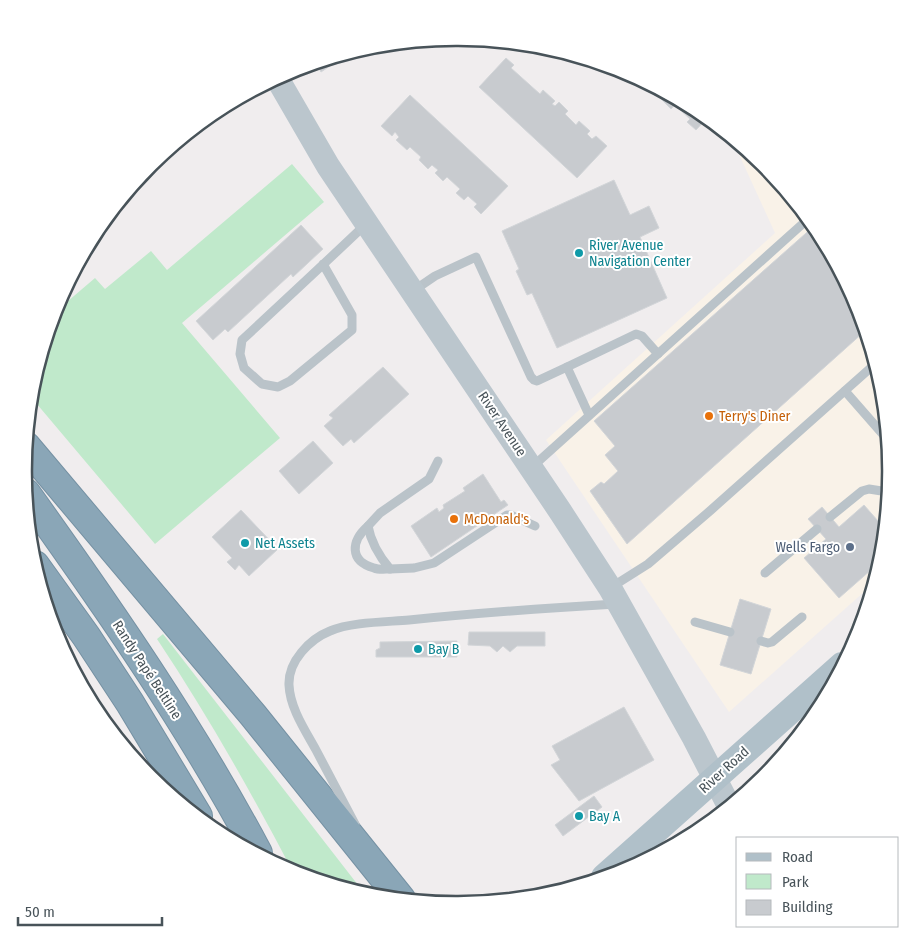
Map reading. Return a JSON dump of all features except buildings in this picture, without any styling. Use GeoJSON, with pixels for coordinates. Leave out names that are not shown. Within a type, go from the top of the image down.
{"type":"FeatureCollection","features":[{"type":"Feature","properties":{"kind":"highway"},"geometry":{"type":"LineString","coordinates":[[33,454],[253,715],[395,891]]}},
{"type":"Feature","properties":{"kind":"highway","name":"Randy Papé Beltline"},"geometry":{"type":"LineString","coordinates":[[34,504],[138,654],[214,775],[252,843]]}},
{"type":"Feature","properties":{"kind":"highway"},"geometry":{"type":"LineString","coordinates":[[47,582],[86,636],[130,703],[188,799]]}},
{"type":"Feature","properties":{"kind":"main road","name":"River Road"},"geometry":{"type":"LineString","coordinates":[[617,864],[715,777],[810,699],[825,683]]}},
{"type":"Feature","properties":{"kind":"street","name":"River Avenue"},"geometry":{"type":"LineString","coordinates":[[281,85],[328,166],[615,596],[726,799]]}},
{"type":"Feature","properties":{"kind":"lane"},"geometry":{"type":"LineString","coordinates":[[323,264],[352,315],[352,330],[290,381],[278,387],[262,384],[244,368],[240,354],[242,340],[323,264],[366,224]]}},
{"type":"Feature","properties":{"kind":"lane"},"geometry":{"type":"LineString","coordinates":[[531,468],[802,224]]}},
{"type":"Feature","properties":{"kind":"lane"},"geometry":{"type":"LineString","coordinates":[[412,292],[435,276],[476,257],[531,377],[537,381],[636,334],[642,336],[658,354]]}},
{"type":"Feature","properties":{"kind":"lane"},"geometry":{"type":"LineString","coordinates":[[567,367],[589,415]]}},
{"type":"Feature","properties":{"kind":"lane"},"geometry":{"type":"LineString","coordinates":[[384,877],[301,723],[290,697],[289,682],[291,669],[305,649],[329,631],[353,625],[480,613],[615,596],[648,564],[869,370]]}},
{"type":"Feature","properties":{"kind":"lane"},"geometry":{"type":"LineString","coordinates":[[845,391],[879,428]]}},
{"type":"Feature","properties":{"kind":"lane"},"geometry":{"type":"LineString","coordinates":[[438,461],[429,479],[380,513],[360,533],[356,542],[356,552],[358,559],[364,564],[376,569],[390,569],[414,568],[434,563],[507,515],[535,526]]}},
{"type":"Feature","properties":{"kind":"lane"},"geometry":{"type":"LineString","coordinates":[[830,517],[862,491],[869,489],[881,491]]}},
{"type":"Feature","properties":{"kind":"lane"},"geometry":{"type":"LineString","coordinates":[[368,526],[374,547],[390,569]]}},
{"type":"Feature","properties":{"kind":"lane"},"geometry":{"type":"LineString","coordinates":[[765,573],[817,529]]}},
{"type":"Feature","properties":{"kind":"lane"},"geometry":{"type":"LineString","coordinates":[[761,641],[772,642],[802,617]]}},
{"type":"Feature","properties":{"kind":"lane"},"geometry":{"type":"LineString","coordinates":[[695,622],[730,632]]}},
{"type":"Feature","properties":{"kind":"shaded area"},"geometry":{"type":"Polygon","coordinates":[[[739,154],[776,191],[810,235],[838,283],[849,309],[867,361],[878,416],[881,443],[881,499],[873,554],[864,592],[729,712],[546,440],[775,233],[739,154]]]}},
{"type":"Feature","properties":{"kind":"green space"},"geometry":{"type":"Polygon","coordinates":[[[292,164],[324,202],[182,323],[280,438],[155,544],[38,405],[47,361],[69,301],[95,278],[105,289],[151,251],[167,270],[292,164]]]}},
{"type":"Feature","properties":{"kind":"green space"},"geometry":{"type":"Polygon","coordinates":[[[163,634],[357,883],[321,873],[286,859],[228,754],[157,639],[163,634]]]}},
{"type":"Feature","properties":{"kind":"place","name":"River Avenue Navigation Center"},"geometry":{"type":"Point","coordinates":[579,253]}},
{"type":"Feature","properties":{"kind":"place","name":"Terry's Diner"},"geometry":{"type":"Point","coordinates":[709,416]}},
{"type":"Feature","properties":{"kind":"place","name":"McDonald's"},"geometry":{"type":"Point","coordinates":[454,519]}},
{"type":"Feature","properties":{"kind":"place","name":"Net Assets"},"geometry":{"type":"Point","coordinates":[245,543]}},
{"type":"Feature","properties":{"kind":"place","name":"Wells Fargo"},"geometry":{"type":"Point","coordinates":[850,547]}},
{"type":"Feature","properties":{"kind":"place","name":"Bay B"},"geometry":{"type":"Point","coordinates":[418,649]}},
{"type":"Feature","properties":{"kind":"place","name":"Bay A"},"geometry":{"type":"Point","coordinates":[579,816]}}]}
